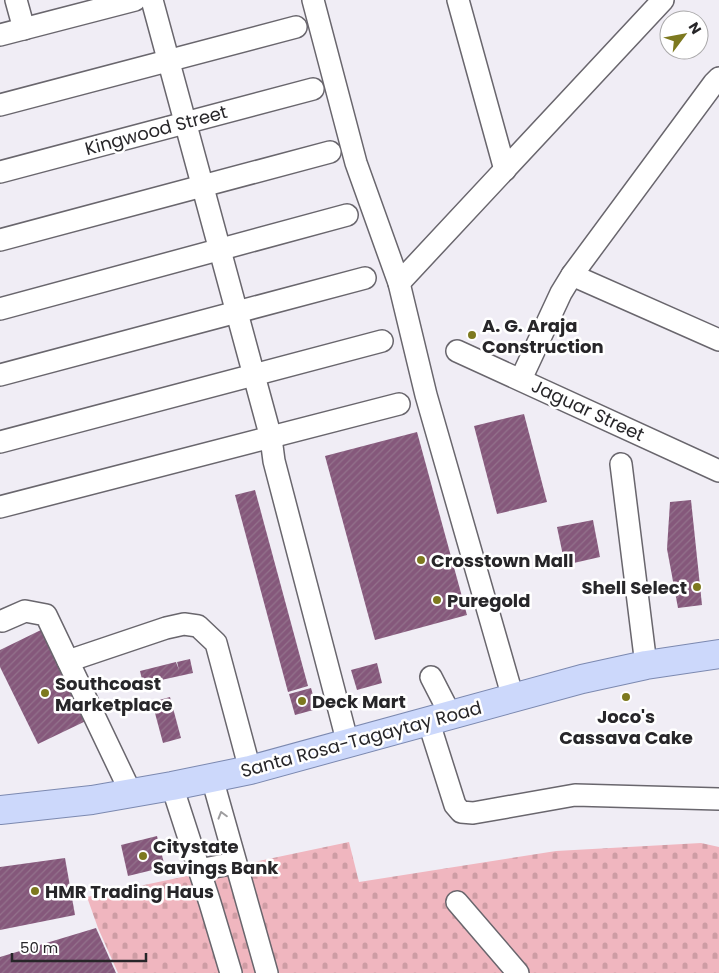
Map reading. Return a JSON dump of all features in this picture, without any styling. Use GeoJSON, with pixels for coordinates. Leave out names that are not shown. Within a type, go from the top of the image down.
{"type":"FeatureCollection","features":[{"type":"Feature","properties":{"kind":"main road","name":"Santa Rosa-Tagaytay Road"},"geometry":{"type":"LineString","coordinates":[[0,810],[131,793],[250,770],[582,679],[646,664],[719,654]]}},
{"type":"Feature","properties":{"kind":"street"},"geometry":{"type":"LineString","coordinates":[[16,0],[24,29]]}},
{"type":"Feature","properties":{"kind":"street"},"geometry":{"type":"LineString","coordinates":[[0,35],[24,29],[90,6],[135,0]]}},
{"type":"Feature","properties":{"kind":"street"},"geometry":{"type":"LineString","coordinates":[[152,0],[271,438],[274,461],[348,744]]}},
{"type":"Feature","properties":{"kind":"street"},"geometry":{"type":"LineString","coordinates":[[313,0],[356,163],[399,283],[426,396],[513,698]]}},
{"type":"Feature","properties":{"kind":"street"},"geometry":{"type":"LineString","coordinates":[[458,0],[505,170]]}},
{"type":"Feature","properties":{"kind":"street"},"geometry":{"type":"LineString","coordinates":[[399,283],[663,0]]}},
{"type":"Feature","properties":{"kind":"street"},"geometry":{"type":"LineString","coordinates":[[0,105],[296,26]]}},
{"type":"Feature","properties":{"kind":"street"},"geometry":{"type":"LineString","coordinates":[[521,379],[561,293],[572,275],[714,82],[719,78]]}},
{"type":"Feature","properties":{"kind":"street","name":"Kingwood Street"},"geometry":{"type":"LineString","coordinates":[[0,172],[313,89]]}},
{"type":"Feature","properties":{"kind":"street"},"geometry":{"type":"LineString","coordinates":[[0,240],[330,152]]}},
{"type":"Feature","properties":{"kind":"street"},"geometry":{"type":"LineString","coordinates":[[0,309],[347,215]]}},
{"type":"Feature","properties":{"kind":"street"},"geometry":{"type":"LineString","coordinates":[[572,275],[719,340]]}},
{"type":"Feature","properties":{"kind":"street"},"geometry":{"type":"LineString","coordinates":[[0,375],[364,278]]}},
{"type":"Feature","properties":{"kind":"street"},"geometry":{"type":"LineString","coordinates":[[0,442],[382,341]]}},
{"type":"Feature","properties":{"kind":"street","name":"Jaguar Street"},"geometry":{"type":"LineString","coordinates":[[457,351],[719,471]]}},
{"type":"Feature","properties":{"kind":"street"},"geometry":{"type":"LineString","coordinates":[[0,507],[399,404]]}},
{"type":"Feature","properties":{"kind":"street"},"geometry":{"type":"LineString","coordinates":[[621,464],[646,664]]}},
{"type":"Feature","properties":{"kind":"street"},"geometry":{"type":"LineString","coordinates":[[2,621],[25,611],[46,615],[131,793]]}},
{"type":"Feature","properties":{"kind":"street"},"geometry":{"type":"LineString","coordinates":[[68,660],[166,628],[184,624],[198,626],[216,642],[250,770]]}},
{"type":"Feature","properties":{"kind":"street"},"geometry":{"type":"LineString","coordinates":[[431,677],[455,805],[461,812],[473,812],[575,795],[719,800]]}},
{"type":"Feature","properties":{"kind":"street"},"geometry":{"type":"LineString","coordinates":[[212,778],[267,973]]}},
{"type":"Feature","properties":{"kind":"street"},"geometry":{"type":"LineString","coordinates":[[172,786],[231,973]]}},
{"type":"Feature","properties":{"kind":"street"},"geometry":{"type":"LineString","coordinates":[[199,870],[236,862]]}},
{"type":"Feature","properties":{"kind":"street"},"geometry":{"type":"LineString","coordinates":[[457,902],[518,973]]}},
{"type":"Feature","properties":{"kind":"street"},"geometry":{"type":"LineString","coordinates":[[224,948],[256,939]]}},
{"type":"Feature","properties":{"kind":"green space"},"geometry":{"type":"Polygon","coordinates":[[[349,842],[359,882],[556,851],[701,843],[719,847],[719,973],[118,973],[98,928],[87,897],[349,842]]]}},
{"type":"Feature","properties":{"kind":"building"},"geometry":{"type":"Polygon","coordinates":[[[524,414],[547,502],[497,514],[474,426],[524,414]]]}},
{"type":"Feature","properties":{"kind":"building"},"geometry":{"type":"Polygon","coordinates":[[[417,432],[467,615],[375,640],[325,456],[417,432]]]}},
{"type":"Feature","properties":{"kind":"building"},"geometry":{"type":"Polygon","coordinates":[[[255,490],[308,686],[288,692],[235,495],[255,490]]]}},
{"type":"Feature","properties":{"kind":"building"},"geometry":{"type":"Polygon","coordinates":[[[691,500],[702,605],[678,608],[667,549],[670,502],[691,500]]]}},
{"type":"Feature","properties":{"kind":"building"},"geometry":{"type":"Polygon","coordinates":[[[593,520],[600,557],[565,565],[557,527],[593,520]]]}},
{"type":"Feature","properties":{"kind":"building","name":"Southcoast Marketplace"},"geometry":{"type":"Polygon","coordinates":[[[45,628],[90,719],[38,744],[0,667],[0,650],[45,628]]]}},
{"type":"Feature","properties":{"kind":"building"},"geometry":{"type":"Polygon","coordinates":[[[190,659],[193,673],[143,684],[140,671],[176,662],[179,670],[177,662],[190,659]]]}},
{"type":"Feature","properties":{"kind":"building"},"geometry":{"type":"Polygon","coordinates":[[[377,663],[382,683],[357,690],[351,670],[377,663]]]}},
{"type":"Feature","properties":{"kind":"building"},"geometry":{"type":"Polygon","coordinates":[[[311,688],[317,709],[295,715],[289,694],[311,688]]]}},
{"type":"Feature","properties":{"kind":"building"},"geometry":{"type":"Polygon","coordinates":[[[170,697],[181,738],[163,743],[152,702],[170,697]]]}},
{"type":"Feature","properties":{"kind":"building","name":"Citystate Savings Bank"},"geometry":{"type":"Polygon","coordinates":[[[157,836],[165,867],[128,876],[121,845],[157,836]]]}},
{"type":"Feature","properties":{"kind":"building","name":"HMR Trading Haus"},"geometry":{"type":"Polygon","coordinates":[[[65,858],[75,915],[0,930],[0,867],[65,858]]]}},
{"type":"Feature","properties":{"kind":"building"},"geometry":{"type":"Polygon","coordinates":[[[96,928],[116,973],[0,973],[0,957],[96,928]]]}},
{"type":"Feature","properties":{"kind":"place","name":"A. G. Araja Construction"},"geometry":{"type":"Point","coordinates":[472,335]}},
{"type":"Feature","properties":{"kind":"place","name":"Crosstown Mall"},"geometry":{"type":"Point","coordinates":[421,560]}},
{"type":"Feature","properties":{"kind":"place","name":"Shell Select"},"geometry":{"type":"Point","coordinates":[697,587]}},
{"type":"Feature","properties":{"kind":"place","name":"Puregold"},"geometry":{"type":"Point","coordinates":[437,600]}},
{"type":"Feature","properties":{"kind":"place","name":"Southcoast Marketplace"},"geometry":{"type":"Point","coordinates":[45,693]}},
{"type":"Feature","properties":{"kind":"place","name":"Joco's Cassava Cake"},"geometry":{"type":"Point","coordinates":[626,697]}},
{"type":"Feature","properties":{"kind":"place","name":"Deck Mart"},"geometry":{"type":"Point","coordinates":[302,701]}},
{"type":"Feature","properties":{"kind":"place","name":"Citystate Savings Bank"},"geometry":{"type":"Point","coordinates":[143,856]}},
{"type":"Feature","properties":{"kind":"place","name":"HMR Trading Haus"},"geometry":{"type":"Point","coordinates":[35,891]}}]}
